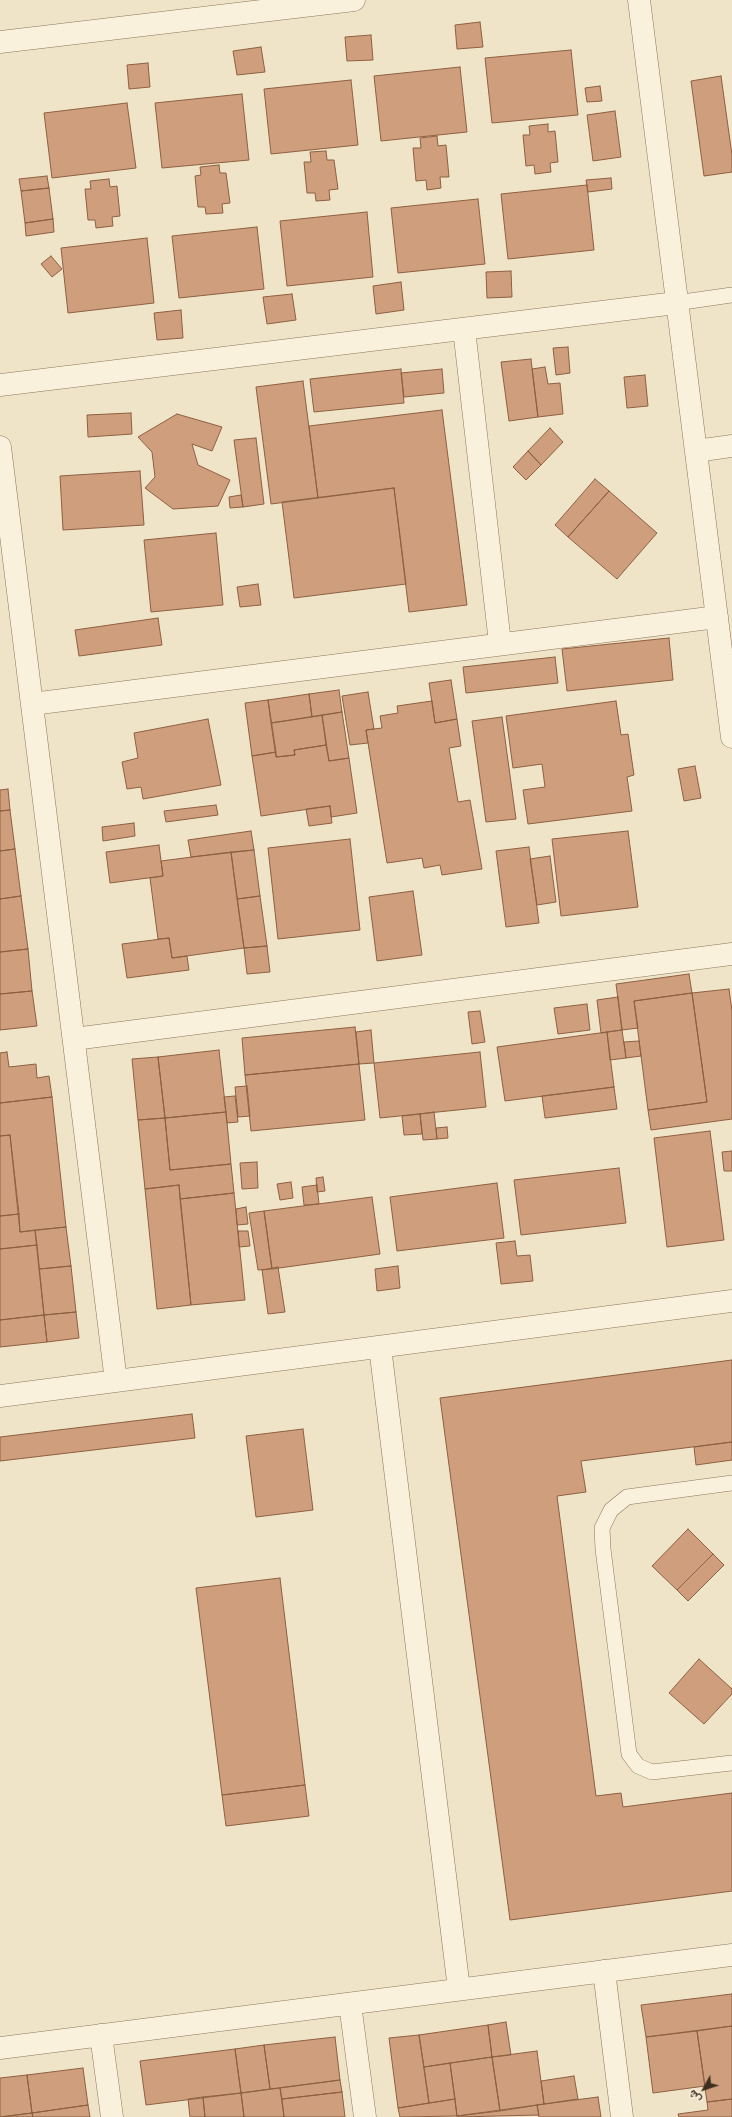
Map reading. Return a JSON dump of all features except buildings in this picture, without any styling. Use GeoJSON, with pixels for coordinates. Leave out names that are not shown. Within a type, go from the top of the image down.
{"type":"FeatureCollection","features":[{"type":"Feature","properties":{"kind":"street"},"geometry":{"type":"LineString","coordinates":[[0,42],[354,0]]}},
{"type":"Feature","properties":{"kind":"street"},"geometry":{"type":"LineString","coordinates":[[639,0],[676,303],[732,737]]}},
{"type":"Feature","properties":{"kind":"street"},"geometry":{"type":"LineString","coordinates":[[0,385],[676,303]]}},
{"type":"Feature","properties":{"kind":"street"},"geometry":{"type":"LineString","coordinates":[[464,329],[500,643]]}},
{"type":"Feature","properties":{"kind":"street"},"geometry":{"type":"LineString","coordinates":[[696,451],[732,446]]}},
{"type":"Feature","properties":{"kind":"street"},"geometry":{"type":"LineString","coordinates":[[0,447],[6,544],[32,704],[116,1381]]}},
{"type":"Feature","properties":{"kind":"street"},"geometry":{"type":"LineString","coordinates":[[32,704],[500,643],[717,617]]}},
{"type":"Feature","properties":{"kind":"street"},"geometry":{"type":"LineString","coordinates":[[74,1039],[732,954]]}},
{"type":"Feature","properties":{"kind":"street"},"geometry":{"type":"LineString","coordinates":[[0,1396],[732,1301]]}},
{"type":"Feature","properties":{"kind":"street"},"geometry":{"type":"LineString","coordinates":[[380,1347],[459,1989]]}},
{"type":"Feature","properties":{"kind":"street"},"geometry":{"type":"LineString","coordinates":[[0,2048],[732,1955]]}},
{"type":"Feature","properties":{"kind":"street"},"geometry":{"type":"LineString","coordinates":[[604,1971],[622,2117]]}},
{"type":"Feature","properties":{"kind":"street"},"geometry":{"type":"LineString","coordinates":[[350,2004],[365,2117]]}},
{"type":"Feature","properties":{"kind":"street"},"geometry":{"type":"LineString","coordinates":[[101,2035],[112,2117]]}},
{"type":"Feature","properties":{"kind":"lane"},"geometry":{"type":"LineString","coordinates":[[676,303],[732,295]]}},
{"type":"Feature","properties":{"kind":"lane"},"geometry":{"type":"LineString","coordinates":[[732,1483],[646,1493],[627,1497],[611,1510],[602,1528],[604,1557],[629,1754],[638,1766],[652,1772],[732,1763]]}}]}
